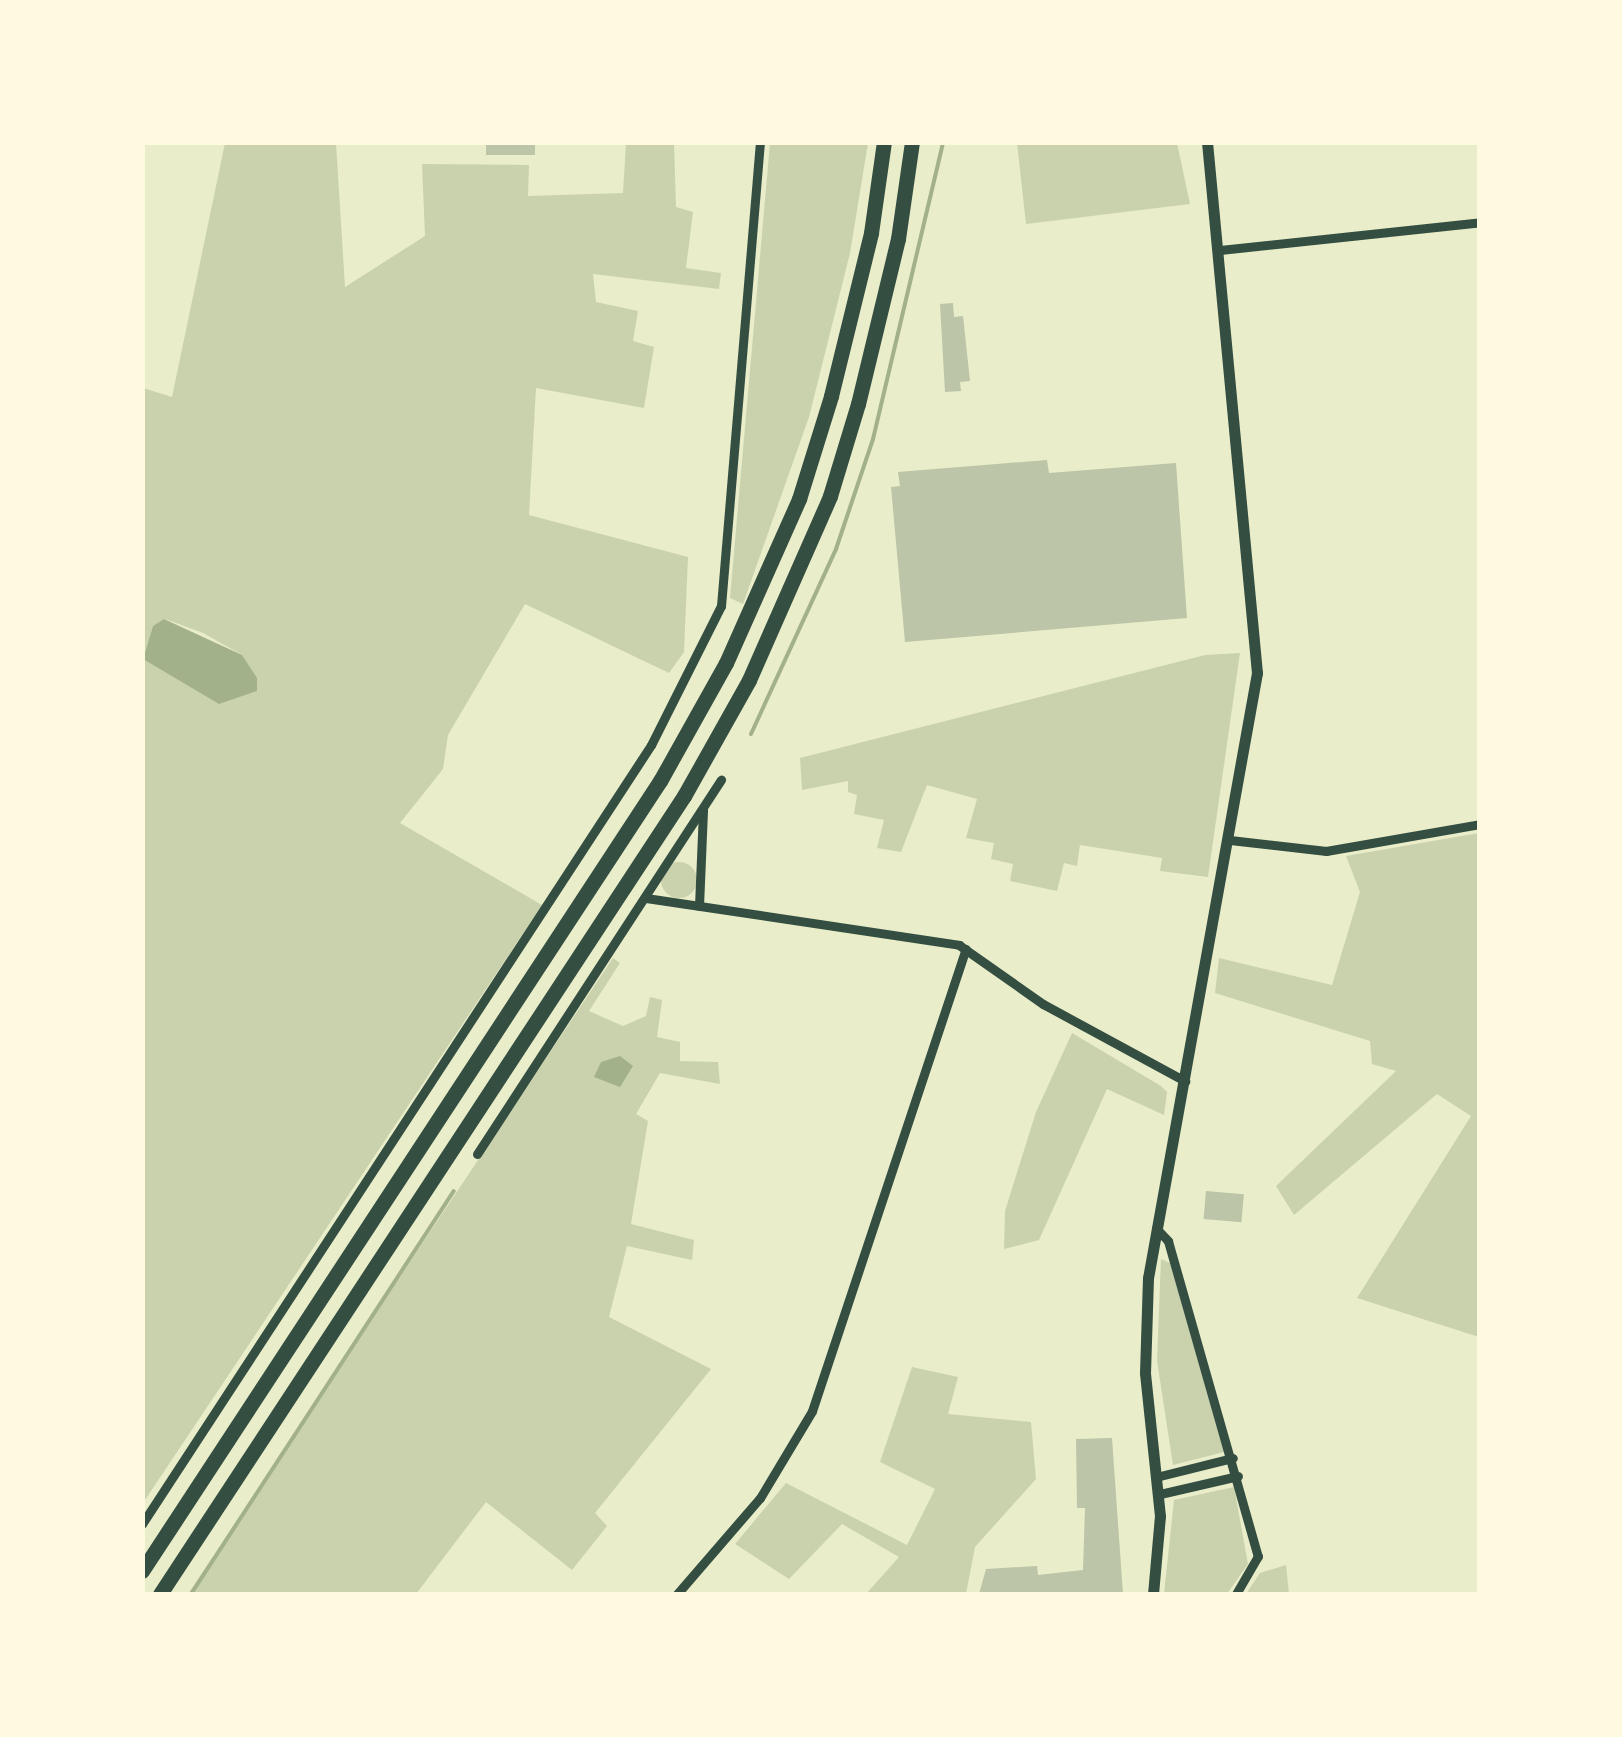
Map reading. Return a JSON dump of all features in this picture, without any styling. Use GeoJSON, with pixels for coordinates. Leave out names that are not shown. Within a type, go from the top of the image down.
{"type":"FeatureCollection","features":[{"type":"Feature","properties":{"kind":"highway"},"geometry":{"type":"LineString","coordinates":[[142,1571],[660,781],[726,663],[799,498],[832,396],[871,233],[884,142]]}},
{"type":"Feature","properties":{"kind":"highway"},"geometry":{"type":"LineString","coordinates":[[160,1594],[684,796],[749,680],[802,565],[852,422],[894,256],[912,142]]}},
{"type":"Feature","properties":{"kind":"street"},"geometry":{"type":"LineString","coordinates":[[142,1524],[652,745],[721,606],[760,142]]}},
{"type":"Feature","properties":{"kind":"street"},"geometry":{"type":"LineString","coordinates":[[1153,1594],[1160,1476],[1144,1329],[1156,1228],[1188,1082],[1257,660],[1208,142]]}},
{"type":"Feature","properties":{"kind":"street"},"geometry":{"type":"LineString","coordinates":[[1220,250],[1480,222]]}},
{"type":"Feature","properties":{"kind":"street"},"geometry":{"type":"LineString","coordinates":[[477,1154],[721,778]]}},
{"type":"Feature","properties":{"kind":"street"},"geometry":{"type":"LineString","coordinates":[[699,906],[704,809]]}},
{"type":"Feature","properties":{"kind":"street"},"geometry":{"type":"LineString","coordinates":[[1230,840],[1312,852],[1480,824]]}},
{"type":"Feature","properties":{"kind":"street"},"geometry":{"type":"LineString","coordinates":[[646,898],[966,949],[1043,1004],[1188,1082]]}},
{"type":"Feature","properties":{"kind":"street"},"geometry":{"type":"LineString","coordinates":[[677,1594],[760,1498],[812,1411],[966,949]]}},
{"type":"Feature","properties":{"kind":"street"},"geometry":{"type":"LineString","coordinates":[[1156,1228],[1168,1241],[1258,1556],[1236,1594]]}},
{"type":"Feature","properties":{"kind":"street"},"geometry":{"type":"LineString","coordinates":[[1160,1476],[1232,1458]]}},
{"type":"Feature","properties":{"kind":"street"},"geometry":{"type":"LineString","coordinates":[[1160,1494],[1238,1476]]}},
{"type":"Feature","properties":{"kind":"shaded area"},"geometry":{"type":"Polygon","coordinates":[[[225,143],[336,143],[345,287],[425,236],[422,164],[529,165],[528,196],[623,193],[626,143],[674,143],[676,207],[693,212],[686,268],[721,273],[719,289],[593,274],[596,302],[638,311],[633,341],[654,347],[644,408],[536,388],[529,515],[688,557],[684,652],[669,673],[525,604],[448,735],[443,769],[400,823],[542,905],[143,1503],[143,659],[143,388],[172,397],[225,143]],[[165,619],[153,626],[143,659],[242,655],[203,633],[165,619]]]}},
{"type":"Feature","properties":{"kind":"shaded area"},"geometry":{"type":"Polygon","coordinates":[[[770,143],[868,143],[850,253],[809,417],[743,604],[730,598],[770,143]]]}},
{"type":"Feature","properties":{"kind":"shaded area"},"geometry":{"type":"Polygon","coordinates":[[[1017,143],[1177,143],[1190,204],[1026,224],[1017,143]]]}},
{"type":"Feature","properties":{"kind":"shaded area"},"geometry":{"type":"Polygon","coordinates":[[[164,619],[242,655],[257,678],[257,691],[219,704],[143,659],[153,626],[164,619]]]}},
{"type":"Feature","properties":{"kind":"shaded area"},"geometry":{"type":"Polygon","coordinates":[[[1240,653],[1208,877],[1160,871],[1162,858],[1080,845],[1077,866],[1064,863],[1057,891],[1010,881],[1013,864],[991,859],[994,843],[966,838],[977,799],[927,785],[901,852],[877,848],[884,820],[854,814],[857,795],[848,792],[848,781],[802,790],[800,758],[1205,655],[1240,653]]]}},
{"type":"Feature","properties":{"kind":"shaded area"},"geometry":{"type":"Polygon","coordinates":[[[1480,833],[1479,1337],[1357,1298],[1471,1116],[1437,1094],[1294,1215],[1276,1186],[1396,1071],[1372,1064],[1370,1041],[1215,993],[1219,958],[1332,985],[1360,892],[1346,856],[1480,833]]]}},
{"type":"Feature","properties":{"kind":"shaded area"},"geometry":{"type":"Polygon","coordinates":[[[679,862],[692,867],[697,880],[692,893],[679,898],[666,893],[661,880],[666,867],[679,862]]]}},
{"type":"Feature","properties":{"kind":"shaded area"},"geometry":{"type":"Polygon","coordinates":[[[613,958],[620,963],[589,1011],[623,1026],[646,1016],[650,997],[662,1000],[657,1037],[680,1042],[680,1061],[718,1062],[720,1084],[660,1073],[636,1114],[648,1121],[631,1224],[694,1240],[692,1260],[627,1246],[609,1317],[711,1369],[595,1513],[607,1526],[572,1570],[486,1502],[416,1594],[188,1594],[613,958]]]}},
{"type":"Feature","properties":{"kind":"shaded area"},"geometry":{"type":"Polygon","coordinates":[[[1072,1033],[1161,1086],[1167,1092],[1164,1115],[1107,1089],[1039,1240],[1004,1249],[1005,1211],[1036,1112],[1072,1033]]]}},
{"type":"Feature","properties":{"kind":"shaded area"},"geometry":{"type":"Polygon","coordinates":[[[620,1056],[633,1066],[620,1087],[594,1077],[601,1062],[620,1056]]]}},
{"type":"Feature","properties":{"kind":"shaded area"},"geometry":{"type":"Polygon","coordinates":[[[1161,1259],[1170,1263],[1224,1452],[1173,1465],[1157,1361],[1161,1259]]]}},
{"type":"Feature","properties":{"kind":"shaded area"},"geometry":{"type":"Polygon","coordinates":[[[912,1367],[958,1377],[948,1414],[1031,1422],[1036,1479],[975,1547],[966,1594],[866,1594],[899,1557],[842,1524],[789,1579],[735,1544],[786,1483],[907,1545],[935,1489],[880,1462],[912,1367]]]}},
{"type":"Feature","properties":{"kind":"shaded area"},"geometry":{"type":"Polygon","coordinates":[[[1234,1487],[1248,1564],[1227,1594],[1164,1594],[1174,1500],[1234,1487]]]}},
{"type":"Feature","properties":{"kind":"shaded area"},"geometry":{"type":"Polygon","coordinates":[[[1286,1565],[1289,1594],[1246,1594],[1260,1573],[1286,1565]]]}},
{"type":"Feature","properties":{"kind":"building"},"geometry":{"type":"Polygon","coordinates":[[[486,142],[535,142],[535,155],[486,155],[486,142]]]}},
{"type":"Feature","properties":{"kind":"building"},"geometry":{"type":"Polygon","coordinates":[[[953,303],[954,317],[963,316],[970,381],[960,382],[961,391],[945,392],[940,304],[953,303]]]}},
{"type":"Feature","properties":{"kind":"building"},"geometry":{"type":"Polygon","coordinates":[[[1047,460],[1049,473],[1176,463],[1187,618],[905,642],[891,487],[900,486],[898,472],[1047,460]]]}},
{"type":"Feature","properties":{"kind":"building"},"geometry":{"type":"Polygon","coordinates":[[[1206,1191],[1244,1194],[1241,1222],[1204,1219],[1206,1191]]]}},
{"type":"Feature","properties":{"kind":"building"},"geometry":{"type":"Polygon","coordinates":[[[1112,1438],[1123,1594],[979,1594],[986,1569],[1037,1566],[1038,1575],[1083,1570],[1085,1508],[1077,1508],[1076,1439],[1112,1438]]]}},
{"type":"Feature","properties":{"kind":"waterway"},"geometry":{"type":"LineString","coordinates":[[751,734],[836,549],[873,439],[943,142]]}},
{"type":"Feature","properties":{"kind":"waterway"},"geometry":{"type":"LineString","coordinates":[[191,1594],[454,1191]]}}]}
